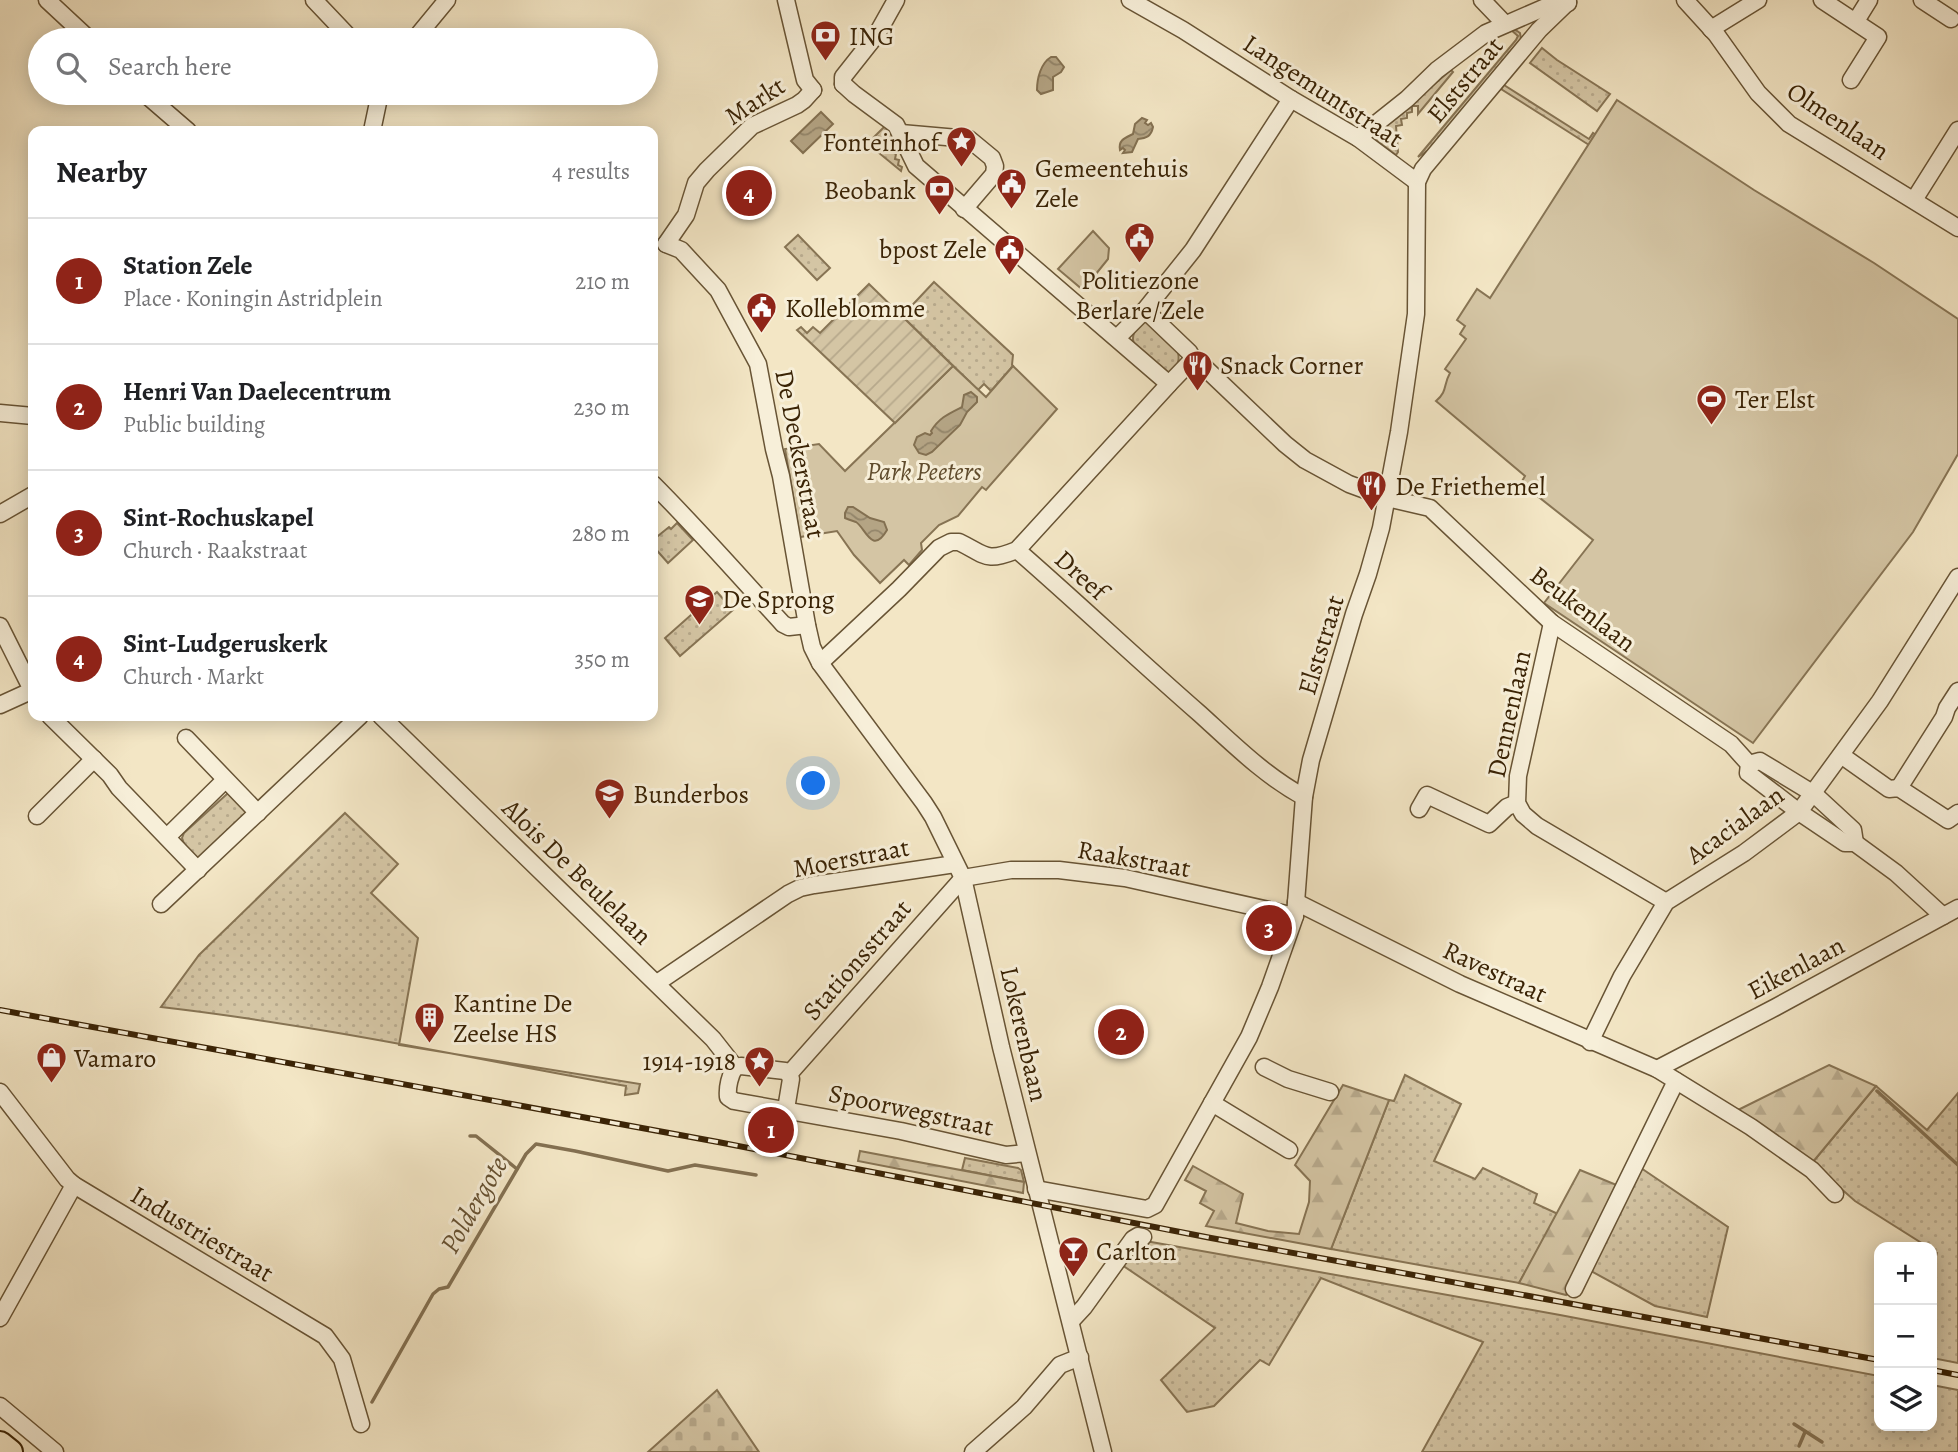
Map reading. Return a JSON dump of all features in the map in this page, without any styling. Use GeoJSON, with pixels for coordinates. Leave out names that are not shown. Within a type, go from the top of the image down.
{"type":"FeatureCollection","features":[{"type":"Feature","properties":{"kind":"highway"},"geometry":{"type":"LineString","coordinates":[[0,1444],[10,1452]]}},
{"type":"Feature","properties":{"kind":"street"},"geometry":{"type":"LineString","coordinates":[[47,0],[77,28]]}},
{"type":"Feature","properties":{"kind":"street"},"geometry":{"type":"LineString","coordinates":[[314,0],[341,28]]}},
{"type":"Feature","properties":{"kind":"street"},"geometry":{"type":"LineString","coordinates":[[424,28],[447,0]]}},
{"type":"Feature","properties":{"kind":"street"},"geometry":{"type":"LineString","coordinates":[[786,0],[805,80],[813,90]]}},
{"type":"Feature","properties":{"kind":"street"},"geometry":{"type":"LineString","coordinates":[[897,0],[877,34],[844,77],[843,84],[896,125],[916,166],[1169,384]]}},
{"type":"Feature","properties":{"kind":"street","name":"Langemuntstraat"},"geometry":{"type":"LineString","coordinates":[[1130,0],[1358,138],[1417,182]]}},
{"type":"Feature","properties":{"kind":"street"},"geometry":{"type":"LineString","coordinates":[[1482,0],[1506,24],[1520,24],[1535,35]]}},
{"type":"Feature","properties":{"kind":"street","name":"Olmenlaan"},"geometry":{"type":"LineString","coordinates":[[1685,0],[1712,29],[1758,93],[1789,124],[1958,228]]}},
{"type":"Feature","properties":{"kind":"street"},"geometry":{"type":"LineString","coordinates":[[1712,29],[1758,0]]}},
{"type":"Feature","properties":{"kind":"street"},"geometry":{"type":"LineString","coordinates":[[1822,0],[1878,37],[1851,80]]}},
{"type":"Feature","properties":{"kind":"street"},"geometry":{"type":"LineString","coordinates":[[1856,21],[1869,0]]}},
{"type":"Feature","properties":{"kind":"street"},"geometry":{"type":"LineString","coordinates":[[1922,0],[1951,19]]}},
{"type":"Feature","properties":{"kind":"street"},"geometry":{"type":"LineString","coordinates":[[1358,138],[1407,99],[1437,70],[1486,33],[1548,6],[1570,1]]}},
{"type":"Feature","properties":{"kind":"street","name":"Elststraat"},"geometry":{"type":"LineString","coordinates":[[1036,1189],[1147,1209],[1155,1205],[1212,1102],[1252,1061],[1249,1037],[1265,1000],[1295,909],[1304,797],[1311,760],[1368,574],[1387,498],[1416,314],[1417,182],[1423,169],[1509,65],[1570,1]]}},
{"type":"Feature","properties":{"kind":"street","name":"Markt"},"geometry":{"type":"LineString","coordinates":[[660,247],[686,215],[696,183],[752,126],[797,105],[813,90],[822,91],[843,84]]}},
{"type":"Feature","properties":{"kind":"street"},"geometry":{"type":"LineString","coordinates":[[1117,338],[1145,310],[1193,250],[1291,99]]}},
{"type":"Feature","properties":{"kind":"street"},"geometry":{"type":"LineString","coordinates":[[158,105],[182,126]]}},
{"type":"Feature","properties":{"kind":"street"},"geometry":{"type":"LineString","coordinates":[[373,126],[377,105]]}},
{"type":"Feature","properties":{"kind":"street"},"geometry":{"type":"LineString","coordinates":[[1914,200],[1958,130]]}},
{"type":"Feature","properties":{"kind":"street"},"geometry":{"type":"LineString","coordinates":[[901,134],[969,139],[992,158],[994,174],[964,208]]}},
{"type":"Feature","properties":{"kind":"street","name":"De Deckerstraat"},"geometry":{"type":"LineString","coordinates":[[660,247],[681,250],[719,290],[758,364],[807,625],[812,647],[820,663]]}},
{"type":"Feature","properties":{"kind":"street","name":"Beukenlaan"},"geometry":{"type":"LineString","coordinates":[[1145,310],[1193,359],[1306,460],[1349,484],[1387,498],[1430,508],[1552,623],[1731,744],[1749,764],[1748,773],[1845,843],[1854,842],[1896,873],[1942,916]]}},
{"type":"Feature","properties":{"kind":"street"},"geometry":{"type":"LineString","coordinates":[[1017,550],[1193,359]]}},
{"type":"Feature","properties":{"kind":"street"},"geometry":{"type":"LineString","coordinates":[[0,413],[28,416]]}},
{"type":"Feature","properties":{"kind":"street"},"geometry":{"type":"LineString","coordinates":[[658,489],[783,624],[789,627],[807,625]]}},
{"type":"Feature","properties":{"kind":"street"},"geometry":{"type":"LineString","coordinates":[[0,514],[28,498]]}},
{"type":"Feature","properties":{"kind":"street","name":"Dreef"},"geometry":{"type":"LineString","coordinates":[[820,663],[943,545],[958,542],[982,556],[991,558],[1017,550],[1256,764],[1287,788],[1304,797]]}},
{"type":"Feature","properties":{"kind":"street","name":"Acacialaan"},"geometry":{"type":"LineString","coordinates":[[1590,1042],[1622,976],[1666,902],[1744,852],[1799,812],[1880,701],[1958,577]]}},
{"type":"Feature","properties":{"kind":"street","name":"Dennenlaan"},"geometry":{"type":"LineString","coordinates":[[1552,623],[1518,776],[1517,803],[1523,814],[1536,826],[1666,902]]}},
{"type":"Feature","properties":{"kind":"street"},"geometry":{"type":"LineString","coordinates":[[0,626],[28,681]]}},
{"type":"Feature","properties":{"kind":"street","name":"Lokerenbaan"},"geometry":{"type":"LineString","coordinates":[[820,663],[924,803],[959,871],[1103,1452]]}},
{"type":"Feature","properties":{"kind":"street"},"geometry":{"type":"LineString","coordinates":[[1899,788],[1958,691]]}},
{"type":"Feature","properties":{"kind":"street"},"geometry":{"type":"LineString","coordinates":[[0,705],[28,693]]}},
{"type":"Feature","properties":{"kind":"street"},"geometry":{"type":"LineString","coordinates":[[55,721],[110,775],[119,788],[198,870]]}},
{"type":"Feature","properties":{"kind":"street"},"geometry":{"type":"LineString","coordinates":[[161,904],[355,721]]}},
{"type":"Feature","properties":{"kind":"street","name":"Alois De Beulelaan"},"geometry":{"type":"LineString","coordinates":[[386,721],[657,983],[713,1039],[735,1067]]}},
{"type":"Feature","properties":{"kind":"street"},"geometry":{"type":"LineString","coordinates":[[186,738],[258,813]]}},
{"type":"Feature","properties":{"kind":"street"},"geometry":{"type":"LineString","coordinates":[[1841,755],[1889,789],[1899,788],[1948,820],[1958,813]]}},
{"type":"Feature","properties":{"kind":"street"},"geometry":{"type":"LineString","coordinates":[[37,816],[94,759]]}},
{"type":"Feature","properties":{"kind":"street","name":"Beukenlaan"},"geometry":{"type":"LineString","coordinates":[[1749,764],[1760,761],[1814,794],[1853,830],[1854,842]]}},
{"type":"Feature","properties":{"kind":"street"},"geometry":{"type":"LineString","coordinates":[[167,837],[225,780]]}},
{"type":"Feature","properties":{"kind":"street"},"geometry":{"type":"LineString","coordinates":[[1419,809],[1427,795],[1489,824],[1507,807],[1517,803]]}},
{"type":"Feature","properties":{"kind":"street","name":"Raakstraat"},"geometry":{"type":"LineString","coordinates":[[959,871],[1059,870],[1125,878],[1295,909]]}},
{"type":"Feature","properties":{"kind":"street","name":"Moerstraat"},"geometry":{"type":"LineString","coordinates":[[657,983],[800,888],[959,871]]}},
{"type":"Feature","properties":{"kind":"street","name":"Stationsstraat"},"geometry":{"type":"LineString","coordinates":[[789,1074],[959,871]]}},
{"type":"Feature","properties":{"kind":"street","name":"Eikenlaan"},"geometry":{"type":"LineString","coordinates":[[1657,1069],[1958,908]]}},
{"type":"Feature","properties":{"kind":"street","name":"Ravestraat"},"geometry":{"type":"LineString","coordinates":[[1295,909],[1590,1042],[1657,1069],[1751,1127],[1812,1170],[1835,1194]]}},
{"type":"Feature","properties":{"kind":"street"},"geometry":{"type":"LineString","coordinates":[[1252,1061],[1288,1079],[1330,1093]]}},
{"type":"Feature","properties":{"kind":"street"},"geometry":{"type":"LineString","coordinates":[[735,1067],[785,1071],[789,1074],[791,1079],[786,1109]]}},
{"type":"Feature","properties":{"kind":"street","name":"Spoorwegstraat"},"geometry":{"type":"LineString","coordinates":[[735,1067],[730,1074],[728,1097],[734,1101],[901,1131],[1006,1154],[1027,1153]]}},
{"type":"Feature","properties":{"kind":"street"},"geometry":{"type":"LineString","coordinates":[[1574,1289],[1676,1081]]}},
{"type":"Feature","properties":{"kind":"street","name":"Industriestraat"},"geometry":{"type":"LineString","coordinates":[[0,1092],[67,1180],[325,1336],[342,1359],[361,1424]]}},
{"type":"Feature","properties":{"kind":"street"},"geometry":{"type":"LineString","coordinates":[[1212,1102],[1289,1150]]}},
{"type":"Feature","properties":{"kind":"street"},"geometry":{"type":"LineString","coordinates":[[0,1318],[74,1185]]}},
{"type":"Feature","properties":{"kind":"street"},"geometry":{"type":"LineString","coordinates":[[1071,1321],[1133,1239],[1143,1237]]}},
{"type":"Feature","properties":{"kind":"street"},"geometry":{"type":"LineString","coordinates":[[973,1452],[1024,1407],[1060,1365],[1080,1357]]}},
{"type":"Feature","properties":{"kind":"street"},"geometry":{"type":"LineString","coordinates":[[0,1406],[55,1452]]}},
{"type":"Feature","properties":{"kind":"green space"},"geometry":{"type":"Polygon","coordinates":[[[1513,28],[1520,33],[1521,39],[1429,150],[1418,157],[1516,40],[1518,36],[1511,30],[1513,28]]]}},
{"type":"Feature","properties":{"kind":"green space"},"geometry":{"type":"Polygon","coordinates":[[[1542,48],[1610,94],[1597,111],[1530,63],[1542,48]]]}},
{"type":"Feature","properties":{"kind":"green space"},"geometry":{"type":"Polygon","coordinates":[[[1451,70],[1453,72],[1418,114],[1418,106],[1412,106],[1412,112],[1407,113],[1407,118],[1401,119],[1402,125],[1396,126],[1396,155],[1376,140],[1376,133],[1451,70]]]}},
{"type":"Feature","properties":{"kind":"green space"},"geometry":{"type":"Polygon","coordinates":[[[1504,85],[1589,139],[1593,133],[1596,135],[1589,145],[1501,89],[1504,85]]]}},
{"type":"Feature","properties":{"kind":"green space","name":"Ter Elst"},"geometry":{"type":"Polygon","coordinates":[[[1617,100],[1958,319],[1958,454],[1913,532],[1753,743],[1544,603],[1593,540],[1521,483],[1525,476],[1436,401],[1444,391],[1450,373],[1445,369],[1466,339],[1460,334],[1465,326],[1457,320],[1477,289],[1490,298],[1617,100]]]}},
{"type":"Feature","properties":{"kind":"green space"},"geometry":{"type":"Polygon","coordinates":[[[885,126],[893,133],[890,145],[894,147],[892,152],[896,154],[895,159],[899,160],[901,171],[879,153],[873,138],[885,126]]]}},
{"type":"Feature","properties":{"kind":"green space"},"geometry":{"type":"Polygon","coordinates":[[[1093,231],[1109,248],[1108,259],[1083,290],[1058,269],[1093,231]]]}},
{"type":"Feature","properties":{"kind":"green space"},"geometry":{"type":"Polygon","coordinates":[[[798,235],[830,268],[817,280],[785,247],[798,235]]]}},
{"type":"Feature","properties":{"kind":"green space"},"geometry":{"type":"Polygon","coordinates":[[[934,282],[1013,355],[1013,366],[991,391],[984,384],[978,390],[902,316],[934,282]]]}},
{"type":"Feature","properties":{"kind":"green space"},"geometry":{"type":"Polygon","coordinates":[[[869,284],[953,366],[895,423],[797,330],[801,327],[807,333],[813,327],[820,333],[869,284]]]}},
{"type":"Feature","properties":{"kind":"green space"},"geometry":{"type":"Polygon","coordinates":[[[1144,320],[1178,352],[1179,359],[1170,374],[1166,374],[1133,342],[1136,329],[1144,320]]]}},
{"type":"Feature","properties":{"kind":"green space","name":"Park Peeters"},"geometry":{"type":"Polygon","coordinates":[[[953,366],[986,397],[1013,366],[1057,409],[986,490],[982,487],[958,516],[939,525],[921,543],[922,550],[909,565],[904,560],[880,583],[854,555],[837,531],[800,537],[785,449],[819,444],[845,471],[953,366]]]}},
{"type":"Feature","properties":{"kind":"green space"},"geometry":{"type":"Polygon","coordinates":[[[677,523],[693,540],[668,563],[658,552],[658,536],[669,527],[671,529],[677,523]]]}},
{"type":"Feature","properties":{"kind":"green space"},"geometry":{"type":"Polygon","coordinates":[[[717,592],[733,610],[680,656],[665,638],[717,592]]]}},
{"type":"Feature","properties":{"kind":"green space"},"geometry":{"type":"Polygon","coordinates":[[[227,794],[231,794],[247,813],[200,859],[197,858],[184,845],[184,833],[227,794]]]}},
{"type":"Feature","properties":{"kind":"green space"},"geometry":{"type":"Polygon","coordinates":[[[345,813],[398,864],[371,893],[418,938],[399,1044],[278,1023],[161,1007],[199,955],[345,813]]]}},
{"type":"Feature","properties":{"kind":"green space"},"geometry":{"type":"Polygon","coordinates":[[[399,1045],[452,1053],[456,1054],[399,1045]]]}},
{"type":"Feature","properties":{"kind":"green space"},"geometry":{"type":"Polygon","coordinates":[[[456,1054],[640,1084],[638,1093],[625,1095],[626,1086],[456,1054]]]}},
{"type":"Feature","properties":{"kind":"green space"},"geometry":{"type":"Polygon","coordinates":[[[1829,1065],[1876,1086],[1812,1163],[1736,1111],[1829,1065]]]}},
{"type":"Feature","properties":{"kind":"green space"},"geometry":{"type":"Polygon","coordinates":[[[1405,1075],[1461,1104],[1434,1161],[1475,1179],[1483,1168],[1537,1194],[1534,1203],[1558,1214],[1519,1283],[1331,1249],[1389,1100],[1394,1101],[1405,1075]]]}},
{"type":"Feature","properties":{"kind":"green space"},"geometry":{"type":"Polygon","coordinates":[[[1343,1085],[1389,1100],[1331,1249],[1206,1226],[1214,1211],[1200,1203],[1206,1191],[1185,1180],[1193,1166],[1243,1194],[1236,1223],[1268,1231],[1299,1234],[1309,1202],[1310,1181],[1295,1165],[1343,1085]]]}},
{"type":"Feature","properties":{"kind":"green space"},"geometry":{"type":"Polygon","coordinates":[[[1876,1086],[1927,1130],[1958,1093],[1958,1363],[1937,1359],[1937,1242],[1920,1242],[1855,1201],[1812,1163],[1876,1086]]]}},
{"type":"Feature","properties":{"kind":"green space"},"geometry":{"type":"Polygon","coordinates":[[[860,1151],[1024,1182],[1023,1193],[858,1161],[860,1151]]]}},
{"type":"Feature","properties":{"kind":"green space"},"geometry":{"type":"Polygon","coordinates":[[[965,1158],[1018,1168],[1024,1182],[962,1170],[965,1158]]]}},
{"type":"Feature","properties":{"kind":"green space"},"geometry":{"type":"Polygon","coordinates":[[[1638,1166],[1728,1227],[1707,1317],[1655,1306],[1580,1265],[1638,1166]]]}},
{"type":"Feature","properties":{"kind":"green space"},"geometry":{"type":"Polygon","coordinates":[[[1580,1170],[1619,1186],[1566,1295],[1519,1283],[1580,1170]]]}},
{"type":"Feature","properties":{"kind":"green space"},"geometry":{"type":"Polygon","coordinates":[[[1140,1240],[1560,1315],[1874,1375],[1874,1431],[1937,1431],[1937,1386],[1958,1390],[1958,1452],[1422,1452],[1483,1342],[1321,1278],[1269,1365],[1260,1360],[1214,1406],[1187,1412],[1161,1380],[1215,1328],[1122,1265],[1140,1240]]]}},
{"type":"Feature","properties":{"kind":"green space"},"geometry":{"type":"Polygon","coordinates":[[[717,1390],[759,1452],[648,1452],[717,1390]]]}},
{"type":"Feature","properties":{"kind":"water"},"geometry":{"type":"Polygon","coordinates":[[[1051,57],[1056,57],[1064,67],[1053,77],[1053,90],[1041,94],[1037,90],[1039,76],[1042,67],[1051,57]]]}},
{"type":"Feature","properties":{"kind":"water"},"geometry":{"type":"Polygon","coordinates":[[[821,112],[833,124],[803,153],[791,141],[821,112]]]}},
{"type":"Feature","properties":{"kind":"water"},"geometry":{"type":"Polygon","coordinates":[[[1142,118],[1147,120],[1145,123],[1148,125],[1151,123],[1151,133],[1138,139],[1132,152],[1123,153],[1125,150],[1120,150],[1121,142],[1133,134],[1135,124],[1142,118]]]}},
{"type":"Feature","properties":{"kind":"water"},"geometry":{"type":"Polygon","coordinates":[[[971,392],[977,397],[977,402],[960,425],[932,452],[926,455],[919,453],[914,445],[917,437],[925,433],[930,435],[941,420],[962,407],[964,395],[971,392]]]}},
{"type":"Feature","properties":{"kind":"water"},"geometry":{"type":"Polygon","coordinates":[[[848,507],[884,522],[887,530],[882,537],[877,540],[869,538],[856,522],[845,518],[848,507]]]}},
{"type":"Feature","properties":{"kind":"waterway"},"geometry":{"type":"LineString","coordinates":[[1877,1091],[1958,1165]]}},
{"type":"Feature","properties":{"kind":"waterway"},"geometry":{"type":"LineString","coordinates":[[470,1136],[476,1136],[517,1169]]}},
{"type":"Feature","properties":{"kind":"waterway","name":"Poldergote"},"geometry":{"type":"LineString","coordinates":[[372,1402],[433,1294],[448,1287],[526,1154],[536,1144],[668,1171],[695,1165],[756,1175]]}},
{"type":"Feature","properties":{"kind":"waterway"},"geometry":{"type":"LineString","coordinates":[[1794,1424],[1822,1442]]}},
{"type":"Feature","properties":{"kind":"waterway"},"geometry":{"type":"LineString","coordinates":[[1799,1446],[1805,1432]]}},
{"type":"Feature","properties":{"kind":"railway"},"geometry":{"type":"LineString","coordinates":[[0,1010],[718,1142],[1211,1238],[1874,1359]]}},
{"type":"Feature","properties":{"kind":"railway"},"geometry":{"type":"LineString","coordinates":[[1937,1371],[1958,1375]]}},
{"type":"Feature","properties":{"kind":"place","name":"ING"},"geometry":{"type":"Point","coordinates":[826,63]}},
{"type":"Feature","properties":{"kind":"place","name":"Fonteinhof"},"geometry":{"type":"Point","coordinates":[962,169]}},
{"type":"Feature","properties":{"kind":"place","name":"Sint-Ludgeruskerk"},"geometry":{"type":"Point","coordinates":[749,193]}},
{"type":"Feature","properties":{"kind":"place","name":"Gemeentehuis Zele"},"geometry":{"type":"Point","coordinates":[1012,210]}},
{"type":"Feature","properties":{"kind":"place","name":"Beobank"},"geometry":{"type":"Point","coordinates":[939,217]}},
{"type":"Feature","properties":{"kind":"place","name":"Politiezone Berlare/Zele"},"geometry":{"type":"Point","coordinates":[1140,264]}},
{"type":"Feature","properties":{"kind":"place","name":"bpost Zele"},"geometry":{"type":"Point","coordinates":[1010,276]}},
{"type":"Feature","properties":{"kind":"place","name":"Kolleblomme"},"geometry":{"type":"Point","coordinates":[762,335]}},
{"type":"Feature","properties":{"kind":"place","name":"Snack Corner"},"geometry":{"type":"Point","coordinates":[1197,392]}},
{"type":"Feature","properties":{"kind":"place","name":"Ter Elst"},"geometry":{"type":"Point","coordinates":[1712,426]}},
{"type":"Feature","properties":{"kind":"place","name":"De Friethemel"},"geometry":{"type":"Point","coordinates":[1372,513]}},
{"type":"Feature","properties":{"kind":"place","name":"De Sprong"},"geometry":{"type":"Point","coordinates":[699,626]}},
{"type":"Feature","properties":{"kind":"place","name":"Bunderbos"},"geometry":{"type":"Point","coordinates":[610,821]}},
{"type":"Feature","properties":{"kind":"place","name":"Sint-Rochuskapel"},"geometry":{"type":"Point","coordinates":[1269,928]}},
{"type":"Feature","properties":{"kind":"place","name":"Henri Van Daelecentrum"},"geometry":{"type":"Point","coordinates":[1121,1032]}},
{"type":"Feature","properties":{"kind":"place","name":"Kantine De Zeelse HS"},"geometry":{"type":"Point","coordinates":[430,1045]}},
{"type":"Feature","properties":{"kind":"place","name":"Vamaro"},"geometry":{"type":"Point","coordinates":[51,1085]}},
{"type":"Feature","properties":{"kind":"place","name":"1914-1918"},"geometry":{"type":"Point","coordinates":[759,1088]}},
{"type":"Feature","properties":{"kind":"place","name":"Station Zele"},"geometry":{"type":"Point","coordinates":[771,1130]}},
{"type":"Feature","properties":{"kind":"place","name":"Carlton"},"geometry":{"type":"Point","coordinates":[1073,1278]}}]}
